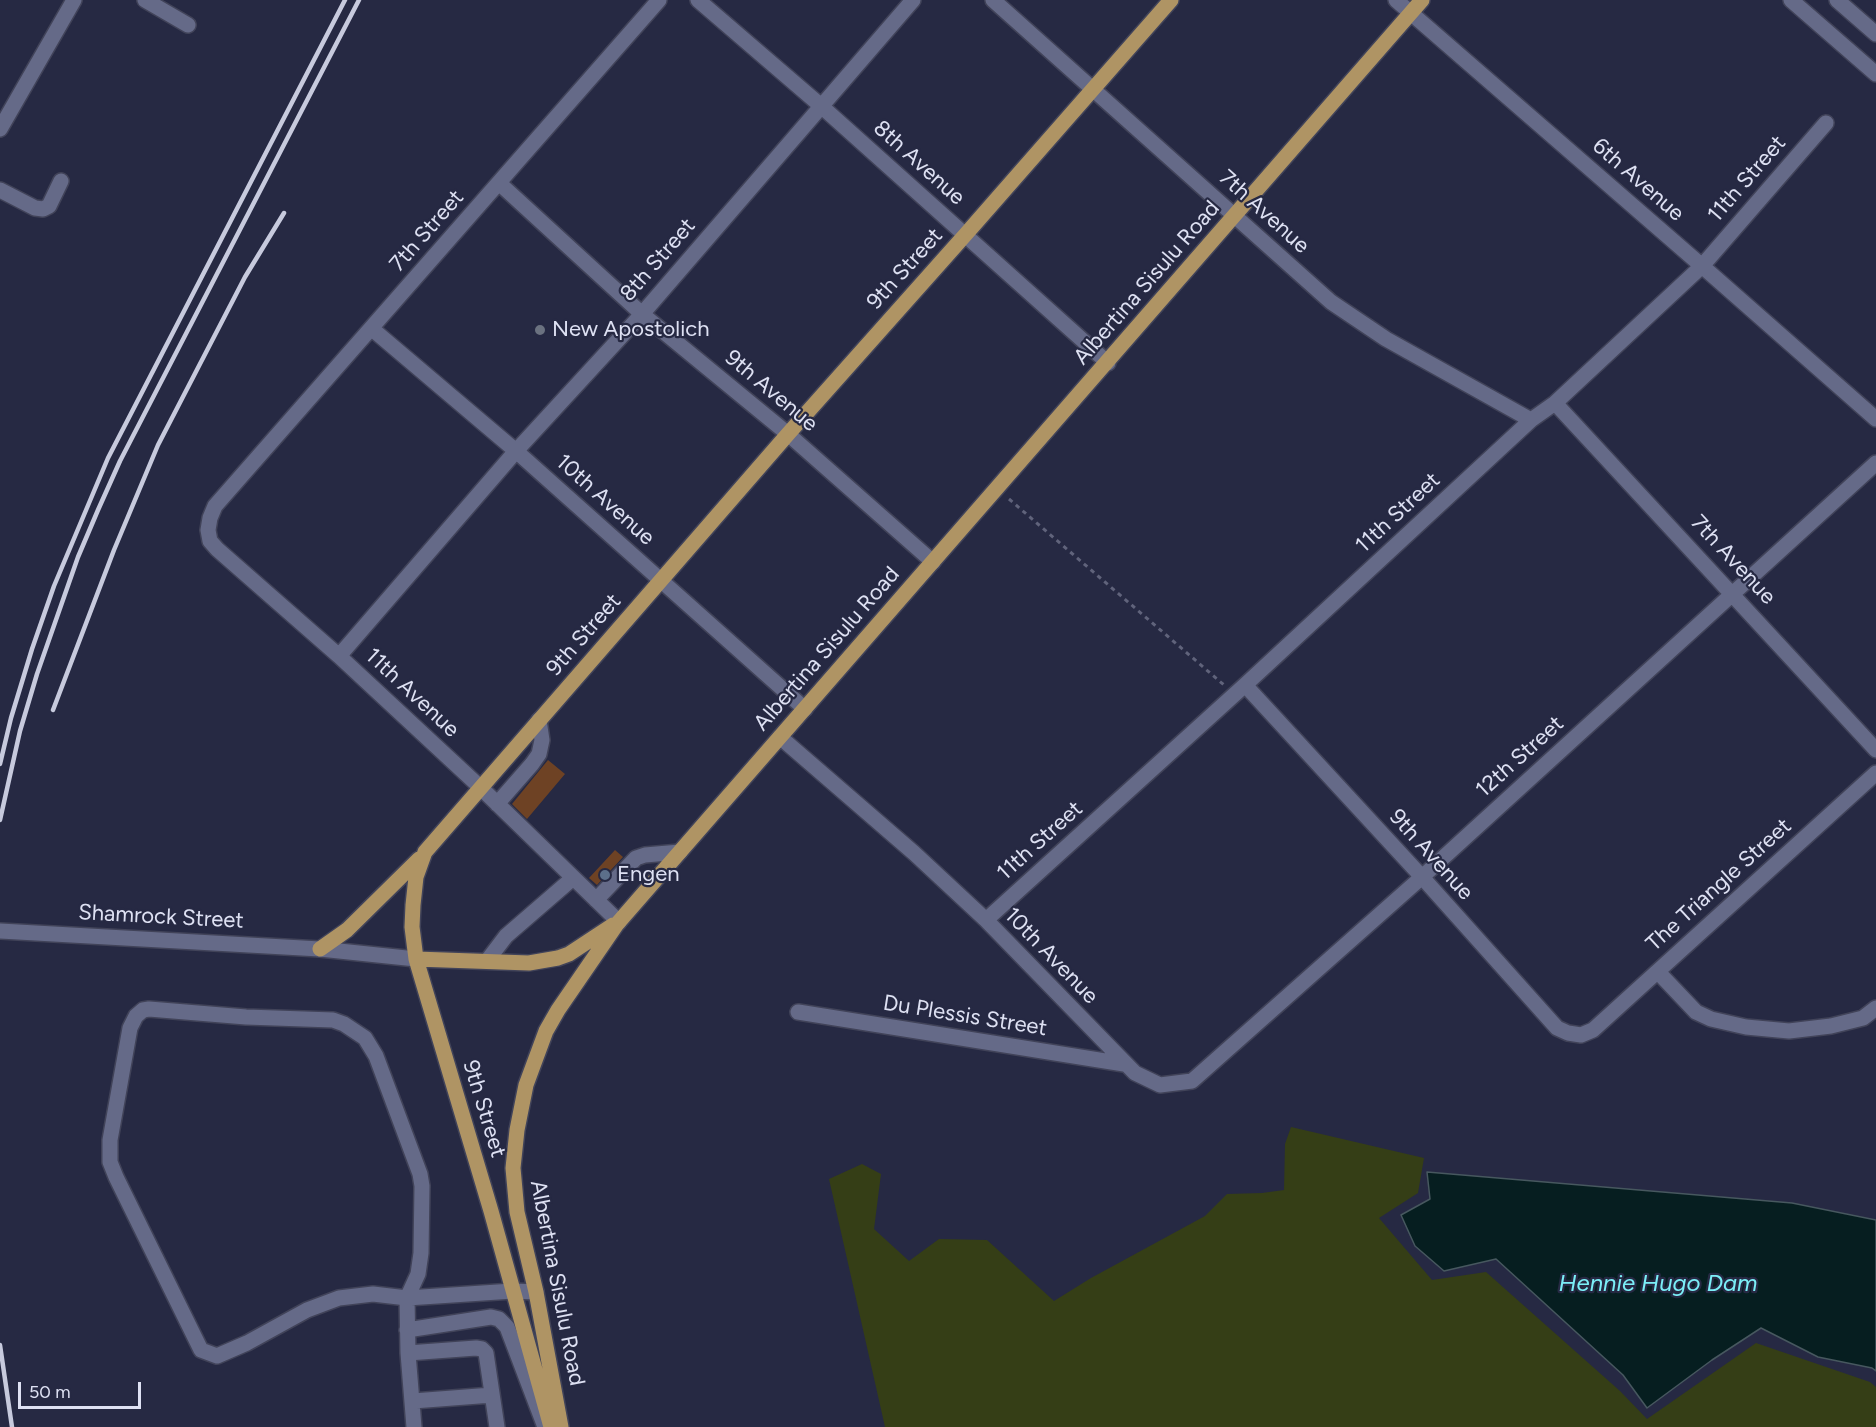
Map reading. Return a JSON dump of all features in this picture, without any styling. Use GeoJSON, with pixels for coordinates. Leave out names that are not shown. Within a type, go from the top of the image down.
{"type":"FeatureCollection","features":[{"type":"Feature","properties":{"kind":"main road","name":"9th Street"},"geometry":{"type":"LineString","coordinates":[[551,1427],[416,959],[412,927],[414,891],[425,852],[788,434],[1171,0]]}},
{"type":"Feature","properties":{"kind":"main road","name":"Albertina Sisulu Road"},"geometry":{"type":"LineString","coordinates":[[561,1427],[536,1292],[514,1191],[514,1151],[520,1107],[546,1031],[558,1010],[617,923],[996,488],[1108,363],[1422,0]]}},
{"type":"Feature","properties":{"kind":"main road"},"geometry":{"type":"LineString","coordinates":[[320,949],[347,930],[389,891],[425,852]]}},
{"type":"Feature","properties":{"kind":"main road"},"geometry":{"type":"LineString","coordinates":[[416,959],[529,963],[558,958],[569,954],[617,923]]}},
{"type":"Feature","properties":{"kind":"street"},"geometry":{"type":"LineString","coordinates":[[0,129],[74,0]]}},
{"type":"Feature","properties":{"kind":"street"},"geometry":{"type":"LineString","coordinates":[[145,0],[188,25]]}},
{"type":"Feature","properties":{"kind":"street","name":"7th Street"},"geometry":{"type":"LineString","coordinates":[[228,492],[659,0]]}},
{"type":"Feature","properties":{"kind":"street","name":"8th Avenue"},"geometry":{"type":"LineString","coordinates":[[698,0],[966,234],[1108,363]]}},
{"type":"Feature","properties":{"kind":"street","name":"8th Street"},"geometry":{"type":"LineString","coordinates":[[339,656],[516,451],[642,314],[820,105],[913,0]]}},
{"type":"Feature","properties":{"kind":"street","name":"7th Avenue"},"geometry":{"type":"LineString","coordinates":[[993,0],[1311,285],[1350,316],[1386,339],[1531,420]]}},
{"type":"Feature","properties":{"kind":"street","name":"6th Avenue"},"geometry":{"type":"LineString","coordinates":[[1396,0],[1876,419]]}},
{"type":"Feature","properties":{"kind":"street"},"geometry":{"type":"LineString","coordinates":[[1791,0],[1876,74]]}},
{"type":"Feature","properties":{"kind":"street"},"geometry":{"type":"LineString","coordinates":[[1837,0],[1876,34]]}},
{"type":"Feature","properties":{"kind":"street","name":"11th Street"},"geometry":{"type":"LineString","coordinates":[[986,920],[1531,420],[1555,403],[1702,266],[1826,123]]}},
{"type":"Feature","properties":{"kind":"street"},"geometry":{"type":"LineString","coordinates":[[0,190],[35,208],[43,209],[49,206],[61,181]]}},
{"type":"Feature","properties":{"kind":"street","name":"9th Avenue"},"geometry":{"type":"LineString","coordinates":[[499,183],[642,314],[788,434],[933,562]]}},
{"type":"Feature","properties":{"kind":"street","name":"10th Avenue"},"geometry":{"type":"LineString","coordinates":[[371,328],[516,451],[805,709]]}},
{"type":"Feature","properties":{"kind":"street","name":"7th Avenue"},"geometry":{"type":"LineString","coordinates":[[1555,403],[1876,750]]}},
{"type":"Feature","properties":{"kind":"street","name":"12th Street"},"geometry":{"type":"LineString","coordinates":[[1192,1081],[1422,877],[1876,463]]}},
{"type":"Feature","properties":{"kind":"street","name":"11th Avenue"},"geometry":{"type":"LineString","coordinates":[[228,492],[215,506],[210,518],[208,530],[210,541],[339,656],[480,787],[617,923]]}},
{"type":"Feature","properties":{"kind":"street","name":"9th Avenue"},"geometry":{"type":"LineString","coordinates":[[1239,690],[1422,877],[1557,1028],[1581,1035],[1593,1030]]}},
{"type":"Feature","properties":{"kind":"street"},"geometry":{"type":"LineString","coordinates":[[497,804],[539,754],[542,740],[539,720]]}},
{"type":"Feature","properties":{"kind":"street","name":"10th Avenue"},"geometry":{"type":"LineString","coordinates":[[780,737],[914,852],[986,920],[1124,1064],[1140,1077],[1160,1085],[1192,1081]]}},
{"type":"Feature","properties":{"kind":"street","name":"The Triangle Street"},"geometry":{"type":"LineString","coordinates":[[1593,1030],[1876,772]]}},
{"type":"Feature","properties":{"kind":"street"},"geometry":{"type":"LineString","coordinates":[[596,900],[636,858],[680,852]]}},
{"type":"Feature","properties":{"kind":"street"},"geometry":{"type":"LineString","coordinates":[[487,961],[506,936],[573,878]]}},
{"type":"Feature","properties":{"kind":"street","name":"Shamrock Street"},"geometry":{"type":"LineString","coordinates":[[0,931],[320,949],[416,959]]}},
{"type":"Feature","properties":{"kind":"street"},"geometry":{"type":"LineString","coordinates":[[1658,972],[1696,1012],[1711,1019],[1746,1027],[1789,1031],[1831,1026],[1863,1018],[1876,1008]]}},
{"type":"Feature","properties":{"kind":"street"},"geometry":{"type":"LineString","coordinates":[[414,1427],[408,1353],[407,1298],[415,1284],[419,1263],[422,1186],[420,1174],[376,1056],[364,1038],[344,1024],[333,1020],[246,1017],[149,1009],[143,1010],[136,1016],[130,1028],[110,1140],[110,1162],[201,1350],[217,1356],[247,1343],[307,1310],[339,1298],[373,1294],[407,1298],[513,1291],[536,1292]]}},
{"type":"Feature","properties":{"kind":"street","name":"Du Plessis Street"},"geometry":{"type":"LineString","coordinates":[[798,1012],[1124,1064]]}},
{"type":"Feature","properties":{"kind":"street"},"geometry":{"type":"LineString","coordinates":[[407,1330],[491,1317],[499,1318],[507,1327],[545,1427]]}},
{"type":"Feature","properties":{"kind":"street"},"geometry":{"type":"LineString","coordinates":[[408,1353],[482,1349],[486,1353],[497,1427]]}},
{"type":"Feature","properties":{"kind":"street"},"geometry":{"type":"LineString","coordinates":[[413,1401],[492,1395]]}},
{"type":"Feature","properties":{"kind":"path"},"geometry":{"type":"LineString","coordinates":[[996,488],[1239,690]]}},
{"type":"Feature","properties":{"kind":"green space"},"geometry":{"type":"Polygon","coordinates":[[[1291,1127],[1424,1158],[1418,1193],[1379,1218],[1432,1280],[1486,1272],[1620,1391],[1647,1419],[1756,1343],[1870,1382],[1876,1387],[1876,1427],[885,1427],[829,1179],[862,1164],[881,1174],[874,1229],[909,1261],[939,1239],[987,1240],[1054,1301],[1091,1278],[1205,1216],[1227,1194],[1284,1190],[1285,1144],[1291,1127]]]}},
{"type":"Feature","properties":{"kind":"water","name":"Hennie Hugo Dam"},"geometry":{"type":"Polygon","coordinates":[[[1427,1172],[1792,1203],[1876,1220],[1876,1371],[1872,1368],[1818,1357],[1761,1328],[1712,1360],[1647,1408],[1623,1375],[1496,1259],[1444,1271],[1415,1246],[1401,1215],[1430,1199],[1427,1172]]]}},
{"type":"Feature","properties":{"kind":"building"},"geometry":{"type":"Polygon","coordinates":[[[548,760],[565,774],[527,819],[512,804],[548,760]]]}},
{"type":"Feature","properties":{"kind":"building"},"geometry":{"type":"Polygon","coordinates":[[[615,850],[623,857],[597,885],[589,878],[615,850]]]}},
{"type":"Feature","properties":{"kind":"railway"},"geometry":{"type":"LineString","coordinates":[[0,764],[11,718],[54,586],[108,458],[345,0]]}},
{"type":"Feature","properties":{"kind":"railway"},"geometry":{"type":"LineString","coordinates":[[0,820],[20,731],[37,674],[78,557],[98,510],[120,461],[359,0]]}},
{"type":"Feature","properties":{"kind":"railway"},"geometry":{"type":"LineString","coordinates":[[53,710],[114,550],[158,445],[245,277],[284,213]]}},
{"type":"Feature","properties":{"kind":"railway"},"geometry":{"type":"LineString","coordinates":[[0,1345],[12,1427]]}},
{"type":"Feature","properties":{"kind":"place","name":"New Apostolich"},"geometry":{"type":"Point","coordinates":[540,330]}},
{"type":"Feature","properties":{"kind":"place","name":"Engen"},"geometry":{"type":"Point","coordinates":[605,875]}}]}
